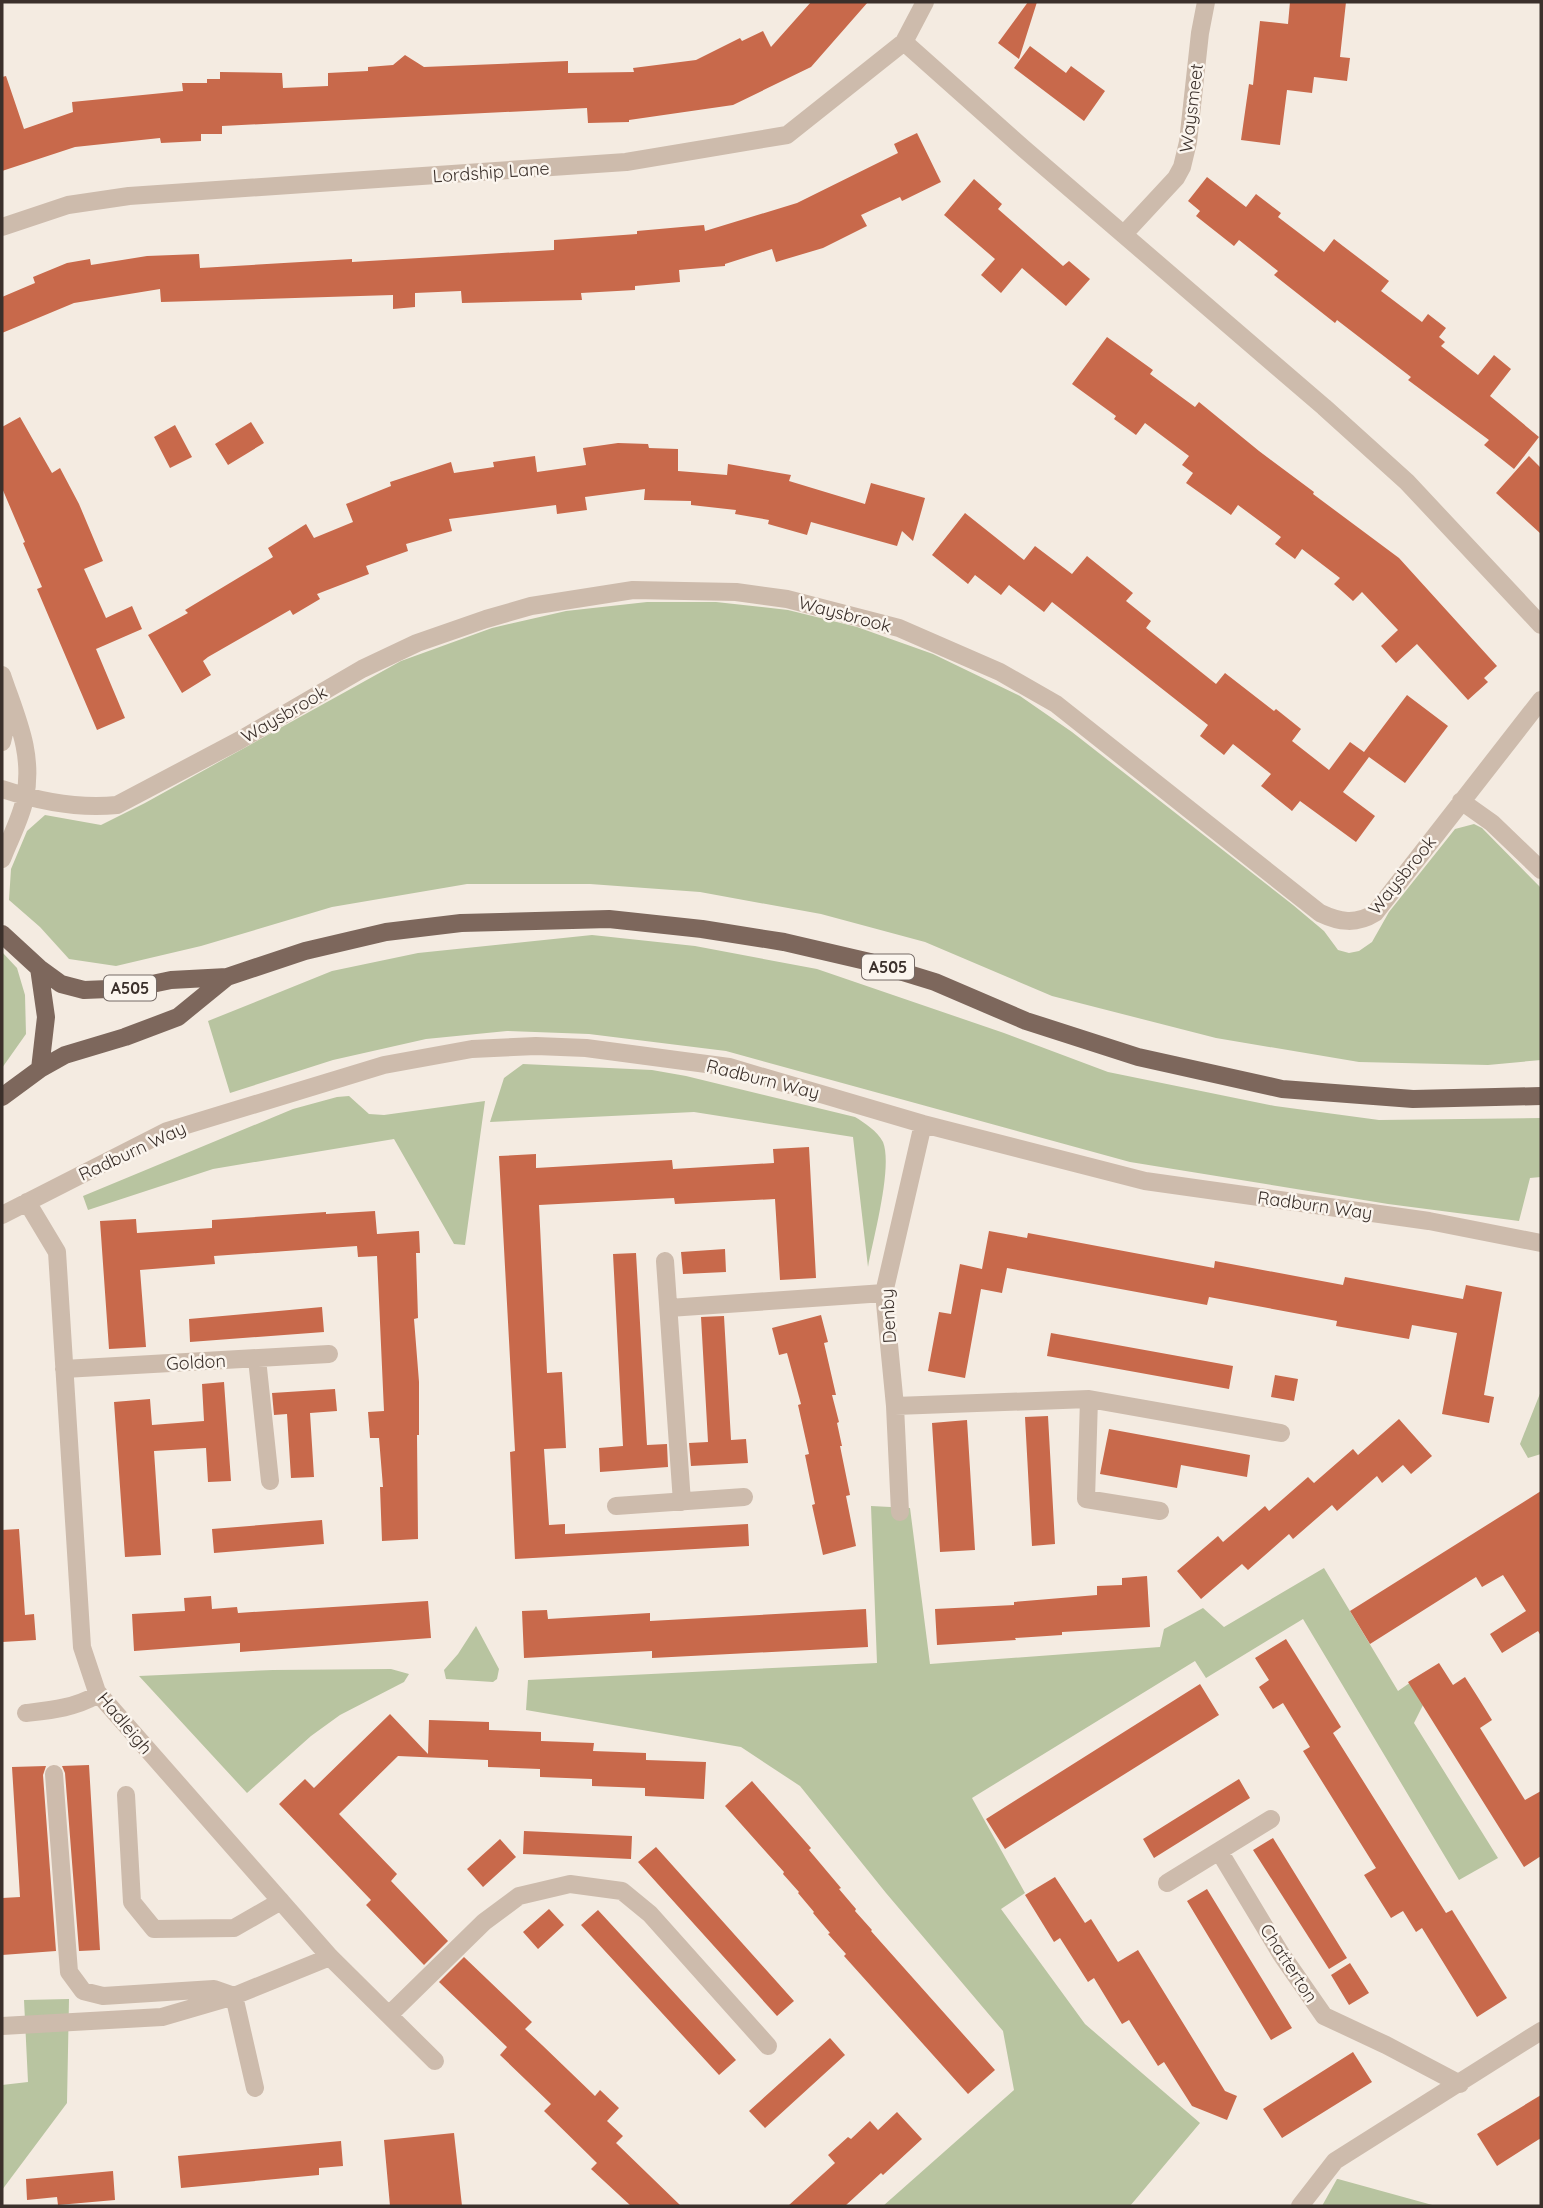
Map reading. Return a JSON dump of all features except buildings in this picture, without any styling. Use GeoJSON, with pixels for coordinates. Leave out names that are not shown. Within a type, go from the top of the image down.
{"type":"FeatureCollection","features":[{"type":"Feature","properties":{"kind":"main road","name":"A505"},"geometry":{"type":"LineString","coordinates":[[39,968],[61,984],[84,990],[133,988],[171,980],[227,977],[305,951],[386,932],[461,923],[609,919],[702,929],[784,942],[870,962],[935,982],[1026,1021],[1138,1057],[1282,1088],[1413,1100],[1541,1096]]}},
{"type":"Feature","properties":{"kind":"main road"},"geometry":{"type":"LineString","coordinates":[[2,932],[39,968],[46,1017],[40,1069],[2,1097]]}},
{"type":"Feature","properties":{"kind":"main road","name":"A505"},"geometry":{"type":"LineString","coordinates":[[40,1069],[65,1055],[178,1017],[227,977]]}},
{"type":"Feature","properties":{"kind":"street","name":"Lordship Lane"},"geometry":{"type":"LineString","coordinates":[[2,227],[68,205],[129,196],[626,162],[787,135],[904,42],[925,2]]}},
{"type":"Feature","properties":{"kind":"street","name":"Waysmeet"},"geometry":{"type":"LineString","coordinates":[[1124,234],[1176,178],[1182,167],[1188,142],[1206,2]]}},
{"type":"Feature","properties":{"kind":"street"},"geometry":{"type":"LineString","coordinates":[[904,42],[1408,482],[1541,625]]}},
{"type":"Feature","properties":{"kind":"street","name":"Waysbrook"},"geometry":{"type":"LineString","coordinates":[[2,789],[25,797],[95,807],[117,805],[240,740],[362,669],[417,643],[531,606],[633,590],[736,592],[787,598],[899,628],[1000,672],[1056,704],[1320,913],[1342,922],[1366,919],[1375,913],[1541,700]]}},
{"type":"Feature","properties":{"kind":"street"},"geometry":{"type":"LineString","coordinates":[[2,676],[24,735],[25,797],[2,859]]}},
{"type":"Feature","properties":{"kind":"street"},"geometry":{"type":"LineString","coordinates":[[2,742],[11,703]]}},
{"type":"Feature","properties":{"kind":"street"},"geometry":{"type":"LineString","coordinates":[[1461,801],[1492,823],[1541,870]]}},
{"type":"Feature","properties":{"kind":"street","name":"Radburn Way"},"geometry":{"type":"LineString","coordinates":[[2,1215],[167,1131],[384,1065],[472,1049],[536,1046],[586,1048],[729,1067],[922,1124],[1145,1181],[1429,1221],[1541,1243]]}},
{"type":"Feature","properties":{"kind":"street","name":"Denby"},"geometry":{"type":"LineString","coordinates":[[900,1512],[895,1406],[884,1293],[922,1124]]}},
{"type":"Feature","properties":{"kind":"street","name":"Hadleigh"},"geometry":{"type":"LineString","coordinates":[[27,1202],[57,1252],[82,1647],[97,1692],[331,1957],[435,2061]]}},
{"type":"Feature","properties":{"kind":"street"},"geometry":{"type":"LineString","coordinates":[[665,1261],[682,1502]]}},
{"type":"Feature","properties":{"kind":"street"},"geometry":{"type":"LineString","coordinates":[[669,1308],[884,1293]]}},
{"type":"Feature","properties":{"kind":"street","name":"Goldon"},"geometry":{"type":"LineString","coordinates":[[64,1369],[329,1354]]}},
{"type":"Feature","properties":{"kind":"street"},"geometry":{"type":"LineString","coordinates":[[257,1359],[270,1481]]}},
{"type":"Feature","properties":{"kind":"street"},"geometry":{"type":"LineString","coordinates":[[895,1406],[1089,1399],[1281,1433]]}},
{"type":"Feature","properties":{"kind":"street"},"geometry":{"type":"LineString","coordinates":[[1089,1399],[1086,1499],[1160,1511]]}},
{"type":"Feature","properties":{"kind":"street"},"geometry":{"type":"LineString","coordinates":[[616,1506],[744,1497]]}},
{"type":"Feature","properties":{"kind":"street"},"geometry":{"type":"LineString","coordinates":[[26,1713],[82,1704],[97,1695],[97,1692]]}},
{"type":"Feature","properties":{"kind":"street"},"geometry":{"type":"LineString","coordinates":[[54,1774],[65,1951],[69,1972],[83,1991],[103,1996],[214,1989],[234,1996]]}},
{"type":"Feature","properties":{"kind":"street"},"geometry":{"type":"LineString","coordinates":[[126,1795],[132,1902],[154,1929],[234,1928],[281,1901]]}},
{"type":"Feature","properties":{"kind":"street"},"geometry":{"type":"LineString","coordinates":[[1167,1883],[1271,1818]]}},
{"type":"Feature","properties":{"kind":"street","name":"Chatterton"},"geometry":{"type":"LineString","coordinates":[[1219,1851],[1281,1954],[1324,2016],[1460,2084]]}},
{"type":"Feature","properties":{"kind":"street"},"geometry":{"type":"LineString","coordinates":[[389,2015],[484,1923],[519,1896],[570,1884],[622,1891],[650,1914],[768,2046]]}},
{"type":"Feature","properties":{"kind":"street"},"geometry":{"type":"LineString","coordinates":[[2,2026],[162,2017],[234,1996],[331,1957]]}},
{"type":"Feature","properties":{"kind":"street"},"geometry":{"type":"LineString","coordinates":[[234,1996],[255,2088]]}},
{"type":"Feature","properties":{"kind":"street"},"geometry":{"type":"LineString","coordinates":[[1300,2206],[1335,2161],[1541,2031]]}},
{"type":"Feature","properties":{"kind":"green space"},"geometry":{"type":"Polygon","coordinates":[[[647,602],[716,602],[788,610],[857,627],[933,654],[1020,696],[1072,732],[1293,905],[1324,931],[1338,950],[1349,953],[1359,951],[1372,942],[1389,912],[1455,829],[1474,824],[1482,828],[1541,888],[1541,1060],[1488,1065],[1359,1062],[1216,1038],[1052,996],[925,942],[821,914],[700,892],[590,884],[467,884],[332,907],[201,946],[116,966],[69,959],[40,927],[9,900],[11,869],[27,831],[45,815],[101,825],[401,661],[492,628],[566,611],[647,602]]]}},
{"type":"Feature","properties":{"kind":"green space"},"geometry":{"type":"Polygon","coordinates":[[[592,935],[695,946],[817,969],[1108,1072],[1275,1106],[1379,1120],[1541,1118],[1541,1177],[1530,1178],[1519,1221],[1388,1204],[1130,1162],[726,1051],[589,1034],[507,1031],[426,1039],[333,1060],[230,1093],[208,1021],[332,971],[418,953],[592,935]]]}},
{"type":"Feature","properties":{"kind":"green space"},"geometry":{"type":"Polygon","coordinates":[[[2,952],[17,968],[25,995],[26,1034],[2,1068],[2,952]]]}},
{"type":"Feature","properties":{"kind":"green space"},"geometry":{"type":"Polygon","coordinates":[[[523,1064],[652,1070],[855,1117],[878,1134],[885,1153],[884,1185],[868,1267],[853,1137],[694,1112],[490,1122],[504,1078],[523,1064]]]}},
{"type":"Feature","properties":{"kind":"green space"},"geometry":{"type":"Polygon","coordinates":[[[349,1096],[369,1114],[384,1115],[485,1101],[465,1245],[454,1244],[394,1139],[213,1169],[88,1210],[83,1196],[293,1109],[349,1096]]]}},
{"type":"Feature","properties":{"kind":"green space"},"geometry":{"type":"Polygon","coordinates":[[[1541,1391],[1541,1454],[1528,1458],[1520,1444],[1541,1391]]]}},
{"type":"Feature","properties":{"kind":"green space"},"geometry":{"type":"Polygon","coordinates":[[[871,1506],[910,1508],[930,1664],[1160,1647],[1164,1629],[1203,1608],[1224,1627],[1324,1568],[1398,1691],[1411,1682],[1423,1705],[1414,1723],[1498,1858],[1459,1880],[1303,1619],[1206,1678],[1195,1661],[972,1798],[1025,1893],[1001,1909],[1085,2024],[1200,2123],[1130,2206],[883,2206],[1014,2090],[1003,2031],[800,1786],[741,1747],[526,1710],[528,1680],[877,1663],[871,1506]]]}},
{"type":"Feature","properties":{"kind":"green space"},"geometry":{"type":"Polygon","coordinates":[[[476,1626],[499,1669],[497,1679],[493,1682],[446,1679],[444,1670],[476,1626]]]}},
{"type":"Feature","properties":{"kind":"green space"},"geometry":{"type":"Polygon","coordinates":[[[391,1669],[409,1674],[404,1682],[340,1715],[311,1736],[247,1793],[139,1676],[273,1670],[391,1669]]]}},
{"type":"Feature","properties":{"kind":"green space"},"geometry":{"type":"Polygon","coordinates":[[[69,1999],[67,2103],[2,2190],[2,2085],[28,2082],[24,2000],[69,1999]]]}},
{"type":"Feature","properties":{"kind":"green space"},"geometry":{"type":"Polygon","coordinates":[[[1338,2179],[1436,2206],[1322,2206],[1338,2179]]]}}]}
